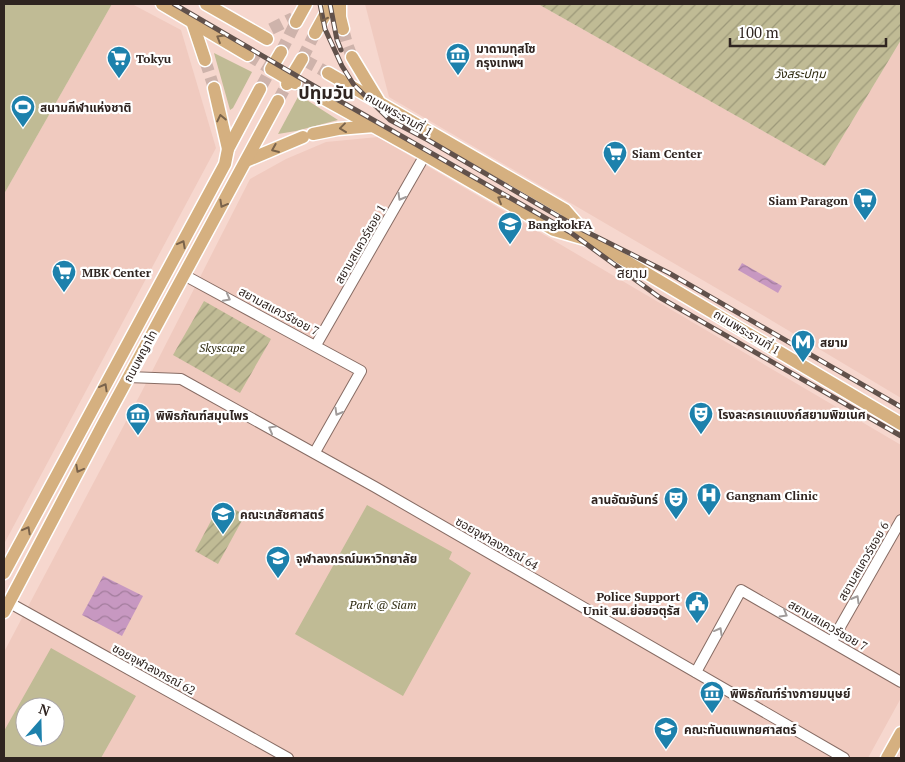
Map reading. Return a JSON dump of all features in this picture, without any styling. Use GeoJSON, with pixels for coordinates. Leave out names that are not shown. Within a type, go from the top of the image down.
{"type":"FeatureCollection","features":[{"type":"Feature","properties":{"kind":"main road"},"geometry":{"type":"LineString","coordinates":[[162,4],[248,55]]}},
{"type":"Feature","properties":{"kind":"main road"},"geometry":{"type":"LineString","coordinates":[[206,4],[245,26],[269,34]]}},
{"type":"Feature","properties":{"kind":"main road"},"geometry":{"type":"LineString","coordinates":[[315,33],[331,4]]}},
{"type":"Feature","properties":{"kind":"main road"},"geometry":{"type":"LineString","coordinates":[[340,4],[340,17],[343,29]]}},
{"type":"Feature","properties":{"kind":"main road"},"geometry":{"type":"LineString","coordinates":[[192,21],[205,60]]}},
{"type":"Feature","properties":{"kind":"main road"},"geometry":{"type":"LineString","coordinates":[[284,51],[303,60],[291,82],[271,69],[284,51]]}},
{"type":"Feature","properties":{"kind":"main road"},"geometry":{"type":"LineString","coordinates":[[352,56],[379,102]]}},
{"type":"Feature","properties":{"kind":"main road","name":"ถนนพระรามที่ 1"},"geometry":{"type":"LineString","coordinates":[[328,73],[565,210],[592,241]]}},
{"type":"Feature","properties":{"kind":"main road"},"geometry":{"type":"LineString","coordinates":[[214,88],[228,149]]}},
{"type":"Feature","properties":{"kind":"main road","name":"ถนนพญาไท"},"geometry":{"type":"LineString","coordinates":[[4,573],[225,164],[228,149],[260,89]]}},
{"type":"Feature","properties":{"kind":"main road","name":"ถนนพระรามที่ 1"},"geometry":{"type":"LineString","coordinates":[[317,95],[554,230],[592,241],[901,424]]}},
{"type":"Feature","properties":{"kind":"main road","name":"ถนนพญาไท"},"geometry":{"type":"LineString","coordinates":[[5,607],[278,101]]}},
{"type":"Feature","properties":{"kind":"main road"},"geometry":{"type":"LineString","coordinates":[[246,114],[257,115],[267,122]]}},
{"type":"Feature","properties":{"kind":"main road"},"geometry":{"type":"LineString","coordinates":[[246,161],[308,136],[338,129],[374,126]]}},
{"type":"Feature","properties":{"kind":"main road"},"geometry":{"type":"LineString","coordinates":[[887,758],[901,733]]}},
{"type":"Feature","properties":{"kind":"street","name":"สยามสแควร์ซอย 1"},"geometry":{"type":"LineString","coordinates":[[316,346],[425,155]]}},
{"type":"Feature","properties":{"kind":"street","name":"สยามสแควร์ซอย 7"},"geometry":{"type":"LineString","coordinates":[[184,275],[361,371],[314,452]]}},
{"type":"Feature","properties":{"kind":"street","name":"ซอยจุฬาลงกรณ์ 64"},"geometry":{"type":"LineString","coordinates":[[128,377],[181,379],[314,452],[844,758]]}},
{"type":"Feature","properties":{"kind":"street","name":"สยามสแควร์ซอย 6"},"geometry":{"type":"LineString","coordinates":[[832,641],[901,520]]}},
{"type":"Feature","properties":{"kind":"street","name":"สยามสแควร์ซอย 7"},"geometry":{"type":"LineString","coordinates":[[696,672],[741,590],[901,682]]}},
{"type":"Feature","properties":{"kind":"street","name":"ซอยจุฬาลงกรณ์ 62"},"geometry":{"type":"LineString","coordinates":[[5,607],[288,758]]}},
{"type":"Feature","properties":{"kind":"shaded area","name":"MBK Center"},"geometry":{"type":"Polygon","coordinates":[[[112,4],[132,4],[181,30],[216,148],[4,544],[4,194],[112,4]]]}},
{"type":"Feature","properties":{"kind":"shaded area"},"geometry":{"type":"Polygon","coordinates":[[[365,4],[538,4],[825,166],[901,40],[901,398],[389,97],[365,4]]]}},
{"type":"Feature","properties":{"kind":"shaded area"},"geometry":{"type":"Polygon","coordinates":[[[378,137],[901,445],[901,698],[868,758],[4,758],[4,652],[141,393],[250,179],[286,159],[326,142],[378,137]]]}},
{"type":"Feature","properties":{"kind":"green space","name":"สนามกีฬาแห่งชาติ"},"geometry":{"type":"Polygon","coordinates":[[[4,4],[112,4],[4,194],[4,4]]]}},
{"type":"Feature","properties":{"kind":"green space","name":"วังสระปทุม"},"geometry":{"type":"Polygon","coordinates":[[[538,4],[901,4],[901,40],[825,166],[538,4]]]}},
{"type":"Feature","properties":{"kind":"green space"},"geometry":{"type":"Polygon","coordinates":[[[214,53],[252,72],[233,108],[230,110],[214,53]]]}},
{"type":"Feature","properties":{"kind":"green space"},"geometry":{"type":"Polygon","coordinates":[[[299,95],[338,120],[278,134],[299,95]]]}},
{"type":"Feature","properties":{"kind":"green space","name":"Skyscape"},"geometry":{"type":"Polygon","coordinates":[[[204,301],[271,339],[240,393],[173,355],[204,301]]]}},
{"type":"Feature","properties":{"kind":"green space"},"geometry":{"type":"Polygon","coordinates":[[[221,502],[245,515],[218,564],[195,551],[221,502]]]}},
{"type":"Feature","properties":{"kind":"green space","name":"Park @ Siam"},"geometry":{"type":"Polygon","coordinates":[[[367,505],[452,552],[449,559],[471,573],[403,696],[295,634],[367,505]]]}},
{"type":"Feature","properties":{"kind":"green space"},"geometry":{"type":"Polygon","coordinates":[[[51,648],[136,696],[101,758],[4,758],[4,731],[15,712],[15,747],[65,747],[65,697],[23,697],[51,648]]]}},
{"type":"Feature","properties":{"kind":"water"},"geometry":{"type":"Polygon","coordinates":[[[742,263],[782,286],[778,293],[738,270],[742,263]]]}},
{"type":"Feature","properties":{"kind":"water"},"geometry":{"type":"Polygon","coordinates":[[[103,576],[143,596],[122,636],[82,615],[103,576]]]}},
{"type":"Feature","properties":{"kind":"tunnel"},"geometry":{"type":"LineString","coordinates":[[271,29],[293,18]]}},
{"type":"Feature","properties":{"kind":"tunnel"},"geometry":{"type":"LineString","coordinates":[[281,52],[296,22]]}},
{"type":"Feature","properties":{"kind":"tunnel"},"geometry":{"type":"LineString","coordinates":[[343,29],[352,57]]}},
{"type":"Feature","properties":{"kind":"tunnel"},"geometry":{"type":"LineString","coordinates":[[302,59],[315,33]]}},
{"type":"Feature","properties":{"kind":"tunnel"},"geometry":{"type":"LineString","coordinates":[[248,55],[271,69],[260,89]]}},
{"type":"Feature","properties":{"kind":"tunnel"},"geometry":{"type":"LineString","coordinates":[[205,60],[214,88]]}},
{"type":"Feature","properties":{"kind":"tunnel"},"geometry":{"type":"LineString","coordinates":[[304,60],[328,73]]}},
{"type":"Feature","properties":{"kind":"tunnel"},"geometry":{"type":"LineString","coordinates":[[295,83],[317,95]]}},
{"type":"Feature","properties":{"kind":"tunnel"},"geometry":{"type":"LineString","coordinates":[[278,101],[287,84]]}},
{"type":"Feature","properties":{"kind":"railway"},"geometry":{"type":"LineString","coordinates":[[174,4],[570,232],[659,297],[901,436]]}},
{"type":"Feature","properties":{"kind":"railway"},"geometry":{"type":"LineString","coordinates":[[320,4],[325,29],[342,66],[354,85],[390,120],[428,140],[575,226],[669,273],[901,407]]}},
{"type":"Feature","properties":{"kind":"railway"},"geometry":{"type":"LineString","coordinates":[[330,4],[337,40],[341,50]]}},
{"type":"Feature","properties":{"kind":"place","name":"มาดามทุสโซ กรุงเทพฯ"},"geometry":{"type":"Point","coordinates":[458,76]}},
{"type":"Feature","properties":{"kind":"place","name":"Tokyu"},"geometry":{"type":"Point","coordinates":[119,79]}},
{"type":"Feature","properties":{"kind":"place","name":"สนามกีฬาแห่งชาติ"},"geometry":{"type":"Point","coordinates":[23,128]}},
{"type":"Feature","properties":{"kind":"place","name":"Siam Center"},"geometry":{"type":"Point","coordinates":[615,174]}},
{"type":"Feature","properties":{"kind":"place","name":"Siam Paragon"},"geometry":{"type":"Point","coordinates":[865,221]}},
{"type":"Feature","properties":{"kind":"place","name":"BangkokFA"},"geometry":{"type":"Point","coordinates":[510,245]}},
{"type":"Feature","properties":{"kind":"place","name":"MBK Center"},"geometry":{"type":"Point","coordinates":[64,293]}},
{"type":"Feature","properties":{"kind":"place","name":"สยาม"},"geometry":{"type":"Point","coordinates":[803,363]}},
{"type":"Feature","properties":{"kind":"place","name":"โรงละครเคแบงก์สยามพิฆเนศ"},"geometry":{"type":"Point","coordinates":[701,435]}},
{"type":"Feature","properties":{"kind":"place","name":"พิพิธภัณฑ์สมุนไพร"},"geometry":{"type":"Point","coordinates":[138,436]}},
{"type":"Feature","properties":{"kind":"place","name":"Gangnam Clinic"},"geometry":{"type":"Point","coordinates":[709,516]}},
{"type":"Feature","properties":{"kind":"place","name":"ลานอัฒจันทร์"},"geometry":{"type":"Point","coordinates":[676,520]}},
{"type":"Feature","properties":{"kind":"place","name":"คณะเภสัชศาสตร์"},"geometry":{"type":"Point","coordinates":[223,535]}},
{"type":"Feature","properties":{"kind":"place","name":"จุฬาลงกรณ์มหาวิทยาลัย"},"geometry":{"type":"Point","coordinates":[278,579]}},
{"type":"Feature","properties":{"kind":"place","name":"Police Support Unit สน.ย่อยจตุรัส"},"geometry":{"type":"Point","coordinates":[697,624]}},
{"type":"Feature","properties":{"kind":"place","name":"พิพิธภัณฑ์ร่างกายมนุษย์"},"geometry":{"type":"Point","coordinates":[712,714]}},
{"type":"Feature","properties":{"kind":"place","name":"คณะทันตแพทยศาสตร์"},"geometry":{"type":"Point","coordinates":[666,750]}},
{"type":"Feature","properties":{"kind":"district","name":"ปทุมวัน"},"geometry":{"type":"Point","coordinates":[326,92]}},
{"type":"Feature","properties":{"kind":"district","name":"สยาม"},"geometry":{"type":"Point","coordinates":[632,272]}}]}
